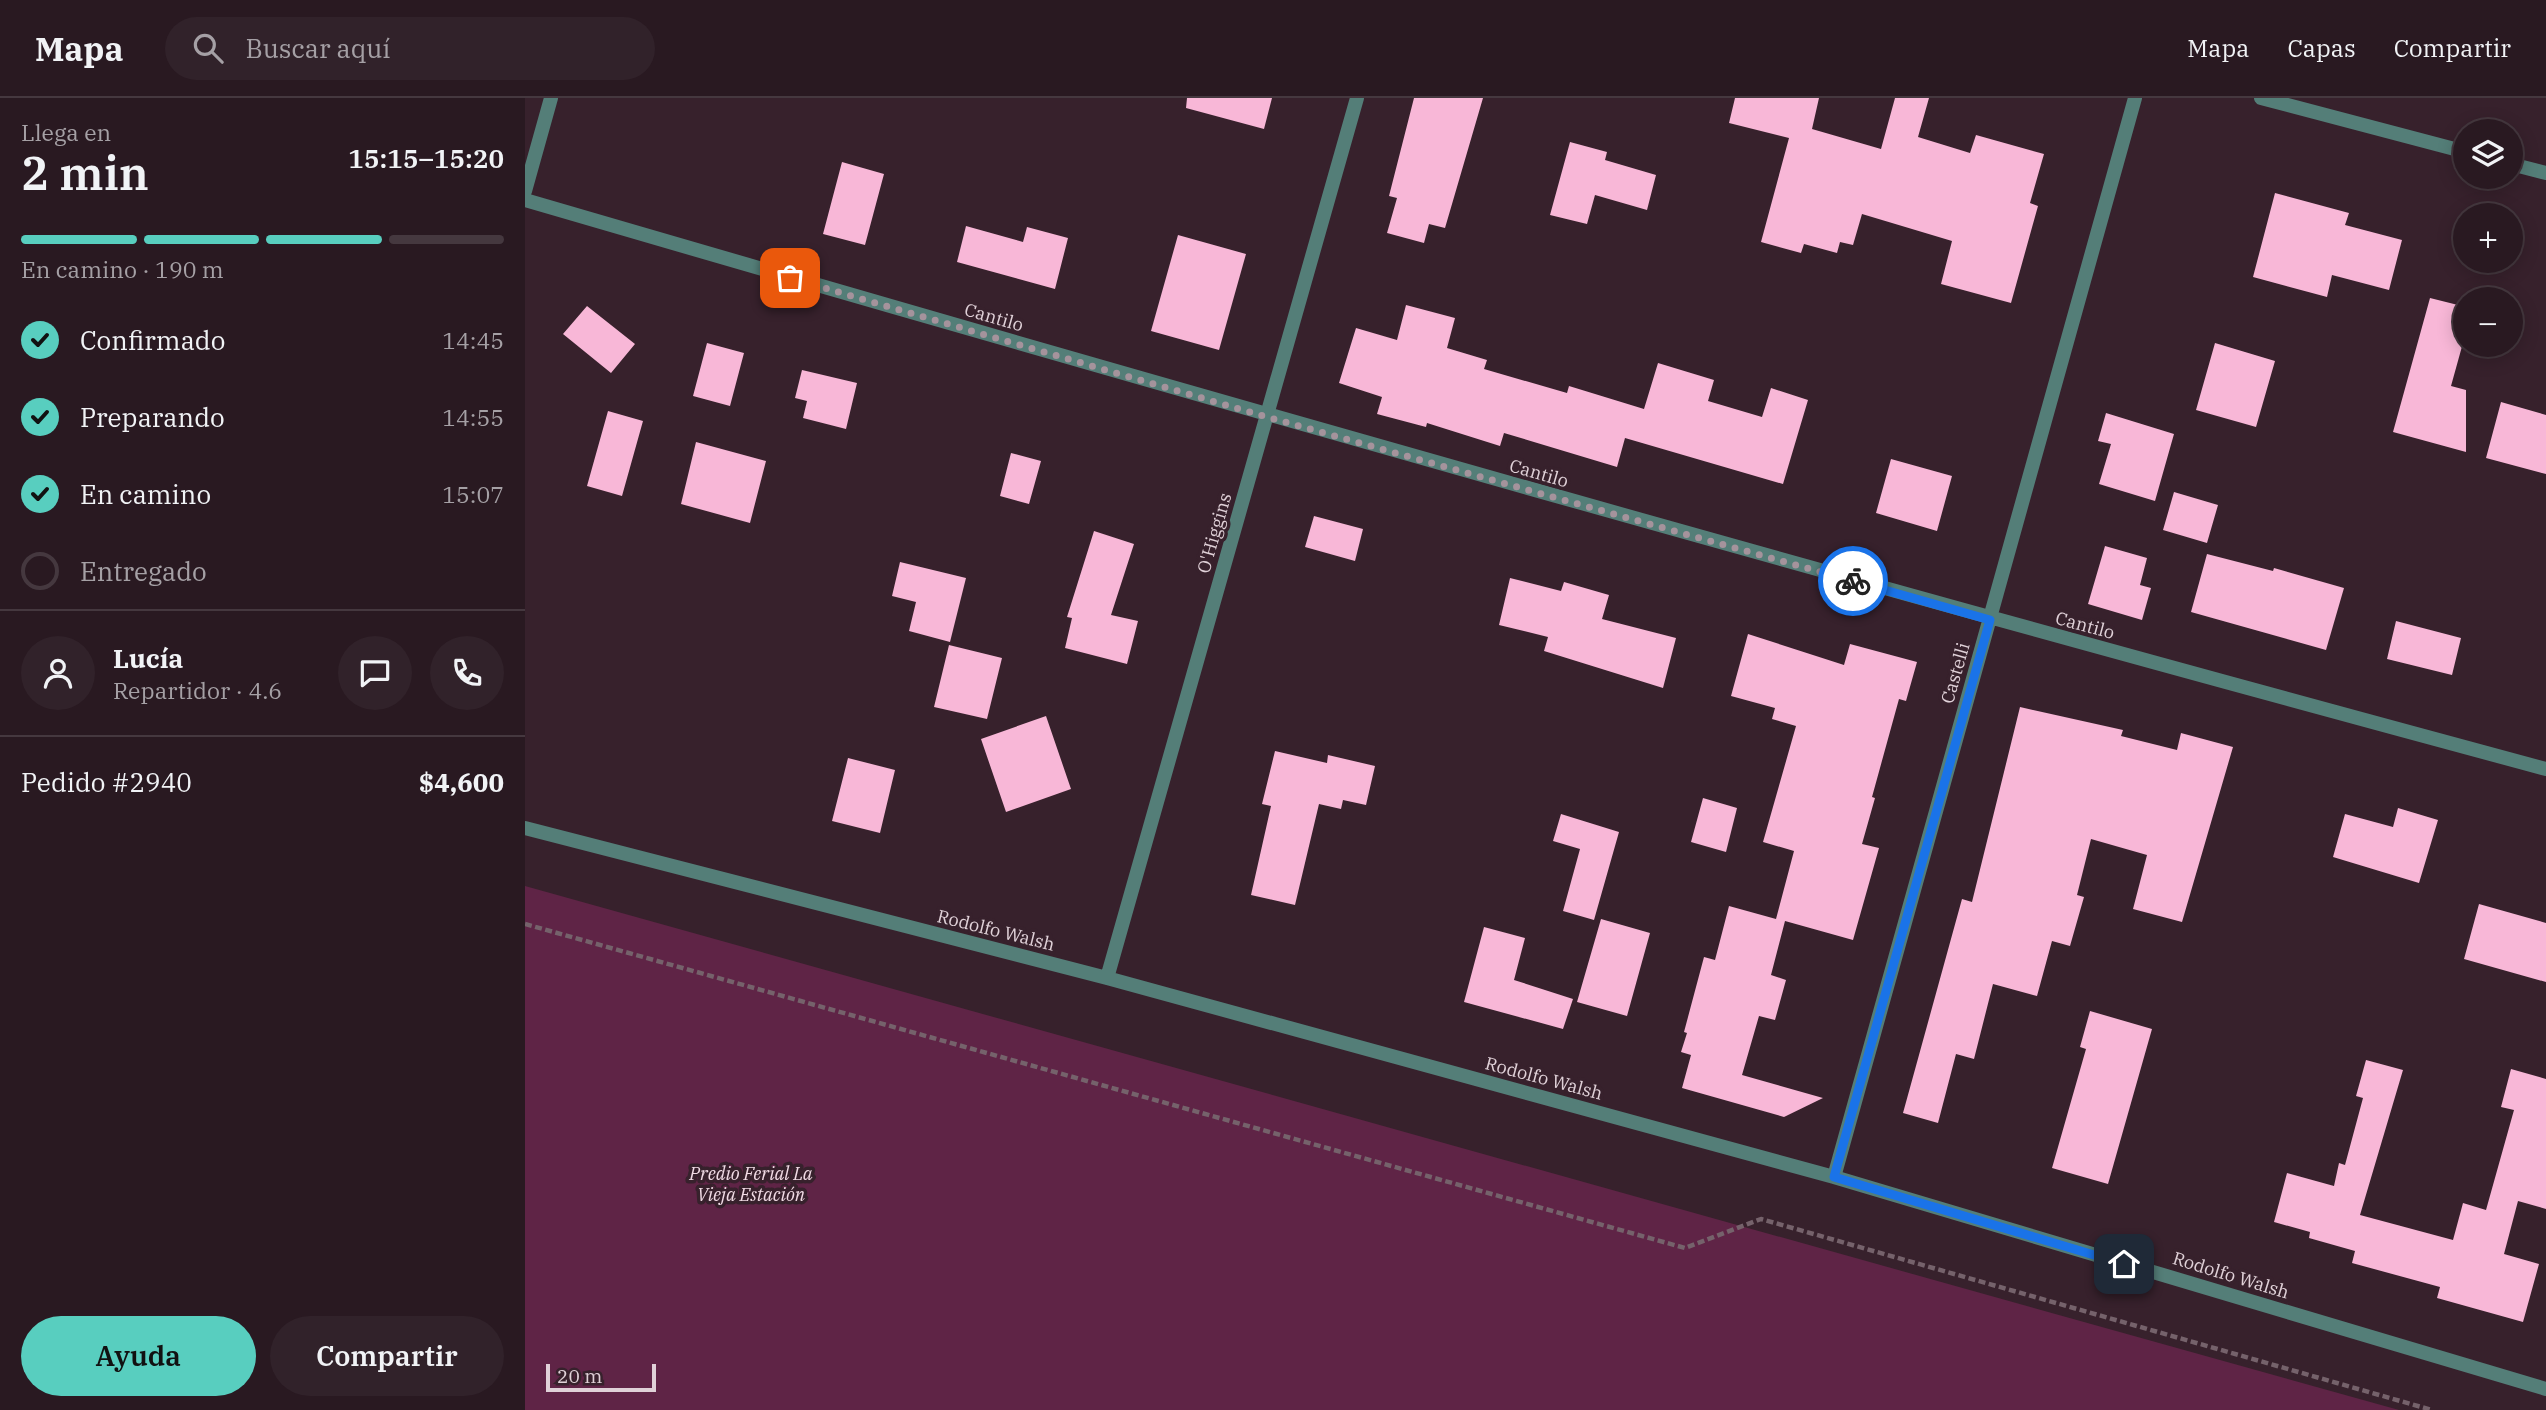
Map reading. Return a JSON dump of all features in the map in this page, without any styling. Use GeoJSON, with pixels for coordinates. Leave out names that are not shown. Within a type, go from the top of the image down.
{"type":"FeatureCollection","features":[{"type":"Feature","properties":{"kind":"street"},"geometry":{"type":"LineString","coordinates":[[525,191],[551,98]]}},
{"type":"Feature","properties":{"kind":"street","name":"O'Higgins"},"geometry":{"type":"LineString","coordinates":[[1107,978],[1357,98]]}},
{"type":"Feature","properties":{"kind":"street","name":"Castelli"},"geometry":{"type":"LineString","coordinates":[[1834,1177],[2135,98]]}},
{"type":"Feature","properties":{"kind":"street"},"geometry":{"type":"LineString","coordinates":[[2261,98],[2453,149]]}},
{"type":"Feature","properties":{"kind":"street"},"geometry":{"type":"LineString","coordinates":[[2523,167],[2546,173]]}},
{"type":"Feature","properties":{"kind":"street","name":"Cantilo"},"geometry":{"type":"LineString","coordinates":[[525,201],[1267,417],[1990,620],[2546,769]]}},
{"type":"Feature","properties":{"kind":"street","name":"Rodolfo Walsh"},"geometry":{"type":"LineString","coordinates":[[525,828],[1107,978],[1834,1177],[2546,1389]]}},
{"type":"Feature","properties":{"kind":"path"},"geometry":{"type":"LineString","coordinates":[[525,925],[1685,1248],[1761,1219],[2432,1410]]}},
{"type":"Feature","properties":{"kind":"green space","name":"Predio Ferial La Vieja Estación"},"geometry":{"type":"Polygon","coordinates":[[[525,886],[2399,1410],[525,1410],[525,886]]]}},
{"type":"Feature","properties":{"kind":"building"},"geometry":{"type":"Polygon","coordinates":[[[1187,98],[1272,98],[1264,129],[1186,108],[1187,98]]]}},
{"type":"Feature","properties":{"kind":"building"},"geometry":{"type":"Polygon","coordinates":[[[1414,98],[1483,98],[1445,228],[1429,224],[1424,243],[1387,233],[1397,198],[1389,196],[1414,98]]]}},
{"type":"Feature","properties":{"kind":"building"},"geometry":{"type":"Polygon","coordinates":[[[1735,98],[1819,98],[1812,129],[1881,149],[1895,98],[1929,98],[1918,137],[1970,153],[1976,135],[2044,154],[2030,203],[2038,206],[2011,303],[1941,284],[1952,241],[1862,214],[1853,245],[1840,242],[1837,253],[1804,244],[1801,253],[1761,242],[1789,138],[1729,123],[1735,98]]]}},
{"type":"Feature","properties":{"kind":"building"},"geometry":{"type":"Polygon","coordinates":[[[1570,142],[1607,152],[1605,160],[1656,175],[1647,210],[1595,195],[1587,224],[1550,215],[1570,142]]]}},
{"type":"Feature","properties":{"kind":"building"},"geometry":{"type":"Polygon","coordinates":[[[842,162],[884,174],[865,245],[823,234],[842,162]]]}},
{"type":"Feature","properties":{"kind":"building"},"geometry":{"type":"Polygon","coordinates":[[[2275,193],[2349,213],[2345,225],[2402,240],[2389,290],[2332,275],[2327,297],[2253,277],[2275,193]]]}},
{"type":"Feature","properties":{"kind":"building"},"geometry":{"type":"Polygon","coordinates":[[[966,226],[1023,242],[1027,227],[1068,238],[1055,289],[957,262],[966,226]]]}},
{"type":"Feature","properties":{"kind":"building"},"geometry":{"type":"Polygon","coordinates":[[[1178,235],[1246,254],[1219,350],[1151,331],[1178,235]]]}},
{"type":"Feature","properties":{"kind":"building"},"geometry":{"type":"Polygon","coordinates":[[[2430,298],[2453,304],[2453,357],[2459,357],[2451,386],[2466,390],[2466,452],[2393,432],[2430,298]]]}},
{"type":"Feature","properties":{"kind":"building"},"geometry":{"type":"Polygon","coordinates":[[[1406,305],[1455,318],[1447,348],[1487,360],[1484,369],[1567,393],[1569,386],[1644,409],[1658,363],[1714,380],[1708,401],[1762,417],[1771,388],[1808,400],[1783,484],[1625,438],[1617,467],[1504,433],[1500,446],[1427,423],[1426,427],[1377,414],[1382,397],[1339,383],[1356,328],[1397,340],[1406,305]]]}},
{"type":"Feature","properties":{"kind":"building"},"geometry":{"type":"Polygon","coordinates":[[[587,306],[635,344],[611,373],[563,334],[587,306]]]}},
{"type":"Feature","properties":{"kind":"building"},"geometry":{"type":"Polygon","coordinates":[[[707,343],[744,353],[730,406],[693,396],[707,343]]]}},
{"type":"Feature","properties":{"kind":"building"},"geometry":{"type":"Polygon","coordinates":[[[2215,343],[2275,361],[2256,427],[2196,410],[2215,343]]]}},
{"type":"Feature","properties":{"kind":"building"},"geometry":{"type":"Polygon","coordinates":[[[802,370],[857,383],[846,429],[803,418],[807,401],[795,398],[802,370]]]}},
{"type":"Feature","properties":{"kind":"building"},"geometry":{"type":"Polygon","coordinates":[[[2501,402],[2546,415],[2546,474],[2486,458],[2501,402]]]}},
{"type":"Feature","properties":{"kind":"building"},"geometry":{"type":"Polygon","coordinates":[[[608,411],[643,421],[622,496],[587,486],[608,411]]]}},
{"type":"Feature","properties":{"kind":"building"},"geometry":{"type":"Polygon","coordinates":[[[2106,413],[2174,434],[2155,501],[2099,484],[2111,444],[2098,441],[2106,413]]]}},
{"type":"Feature","properties":{"kind":"building"},"geometry":{"type":"Polygon","coordinates":[[[696,442],[766,461],[750,523],[681,504],[696,442]]]}},
{"type":"Feature","properties":{"kind":"building"},"geometry":{"type":"Polygon","coordinates":[[[1011,453],[1041,461],[1029,504],[1000,496],[1011,453]]]}},
{"type":"Feature","properties":{"kind":"building"},"geometry":{"type":"Polygon","coordinates":[[[1891,459],[1952,476],[1937,531],[1876,513],[1891,459]]]}},
{"type":"Feature","properties":{"kind":"building"},"geometry":{"type":"Polygon","coordinates":[[[2174,492],[2218,505],[2207,543],[2163,530],[2174,492]]]}},
{"type":"Feature","properties":{"kind":"building"},"geometry":{"type":"Polygon","coordinates":[[[1314,516],[1363,529],[1355,561],[1305,547],[1314,516]]]}},
{"type":"Feature","properties":{"kind":"building"},"geometry":{"type":"Polygon","coordinates":[[[1094,531],[1134,544],[1111,615],[1138,621],[1127,664],[1065,648],[1072,618],[1067,617],[1094,531]]]}},
{"type":"Feature","properties":{"kind":"building"},"geometry":{"type":"Polygon","coordinates":[[[2105,546],[2147,558],[2140,585],[2151,588],[2142,620],[2088,604],[2105,546]]]}},
{"type":"Feature","properties":{"kind":"building"},"geometry":{"type":"Polygon","coordinates":[[[2207,554],[2273,571],[2274,568],[2344,588],[2326,650],[2191,612],[2207,554]]]}},
{"type":"Feature","properties":{"kind":"building"},"geometry":{"type":"Polygon","coordinates":[[[900,562],[966,578],[950,642],[909,631],[916,602],[892,596],[900,562]]]}},
{"type":"Feature","properties":{"kind":"building"},"geometry":{"type":"Polygon","coordinates":[[[1510,578],[1561,591],[1564,582],[1609,595],[1602,619],[1676,638],[1663,688],[1544,651],[1548,637],[1499,625],[1510,578]]]}},
{"type":"Feature","properties":{"kind":"building"},"geometry":{"type":"Polygon","coordinates":[[[2396,621],[2461,638],[2452,675],[2387,659],[2396,621]]]}},
{"type":"Feature","properties":{"kind":"building"},"geometry":{"type":"Polygon","coordinates":[[[1748,634],[1844,665],[1850,644],[1917,662],[1906,701],[1899,699],[1872,797],[1875,798],[1862,844],[1879,848],[1853,940],[1785,921],[1771,975],[1786,980],[1775,1020],[1759,1016],[1742,1075],[1823,1098],[1784,1117],[1682,1088],[1691,1055],[1681,1052],[1687,1033],[1684,1032],[1704,957],[1715,960],[1729,906],[1776,919],[1794,851],[1763,842],[1796,726],[1772,719],[1775,708],[1731,696],[1748,634]]]}},
{"type":"Feature","properties":{"kind":"building"},"geometry":{"type":"Polygon","coordinates":[[[949,645],[1002,658],[987,719],[934,707],[949,645]]]}},
{"type":"Feature","properties":{"kind":"building"},"geometry":{"type":"Polygon","coordinates":[[[2020,707],[2123,730],[2121,736],[2177,750],[2181,733],[2233,747],[2182,922],[2133,909],[2147,855],[2091,839],[2077,895],[2084,897],[2070,946],[2052,941],[2037,996],[1993,984],[1974,1059],[1956,1054],[1938,1123],[1903,1113],[1962,899],[1972,902],[2020,707]]]}},
{"type":"Feature","properties":{"kind":"building"},"geometry":{"type":"Polygon","coordinates":[[[1046,716],[1071,789],[1006,812],[981,739],[1046,716]]]}},
{"type":"Feature","properties":{"kind":"building"},"geometry":{"type":"Polygon","coordinates":[[[1275,751],[1327,763],[1328,755],[1375,766],[1366,805],[1343,800],[1341,809],[1319,804],[1295,905],[1251,895],[1271,806],[1262,804],[1275,751]]]}},
{"type":"Feature","properties":{"kind":"building"},"geometry":{"type":"Polygon","coordinates":[[[848,758],[895,770],[880,833],[832,821],[848,758]]]}},
{"type":"Feature","properties":{"kind":"building"},"geometry":{"type":"Polygon","coordinates":[[[1703,798],[1737,808],[1726,852],[1691,842],[1703,798]]]}},
{"type":"Feature","properties":{"kind":"building"},"geometry":{"type":"Polygon","coordinates":[[[2398,808],[2438,820],[2419,883],[2333,857],[2345,814],[2393,827],[2398,808]]]}},
{"type":"Feature","properties":{"kind":"building"},"geometry":{"type":"Polygon","coordinates":[[[1561,814],[1619,832],[1594,920],[1563,911],[1580,849],[1553,841],[1561,814]]]}},
{"type":"Feature","properties":{"kind":"building"},"geometry":{"type":"Polygon","coordinates":[[[2479,904],[2546,923],[2546,982],[2464,959],[2479,904]]]}},
{"type":"Feature","properties":{"kind":"building"},"geometry":{"type":"Polygon","coordinates":[[[1601,919],[1650,933],[1627,1016],[1577,1002],[1601,919]]]}},
{"type":"Feature","properties":{"kind":"building"},"geometry":{"type":"Polygon","coordinates":[[[1484,927],[1525,938],[1514,980],[1573,999],[1563,1029],[1464,1002],[1484,927]]]}},
{"type":"Feature","properties":{"kind":"building"},"geometry":{"type":"Polygon","coordinates":[[[2090,1011],[2152,1029],[2108,1184],[2052,1168],[2086,1049],[2080,1047],[2090,1011]]]}},
{"type":"Feature","properties":{"kind":"building"},"geometry":{"type":"Polygon","coordinates":[[[2366,1060],[2403,1070],[2360,1215],[2453,1240],[2463,1203],[2486,1210],[2514,1110],[2501,1107],[2511,1069],[2546,1079],[2546,1209],[2518,1201],[2504,1254],[2539,1264],[2523,1322],[2437,1298],[2440,1287],[2352,1263],[2355,1251],[2309,1238],[2310,1232],[2274,1222],[2287,1173],[2334,1186],[2339,1163],[2345,1165],[2363,1098],[2356,1096],[2366,1060]]]}},
{"type":"Feature","properties":{"kind":"way so far"},"geometry":{"type":"LineString","coordinates":[[790,278],[1267,417],[1853,581]]}},
{"type":"Feature","properties":{"kind":"route"},"geometry":{"type":"LineString","coordinates":[[1853,581],[1990,620],[1834,1177],[2124,1264]]}}]}
